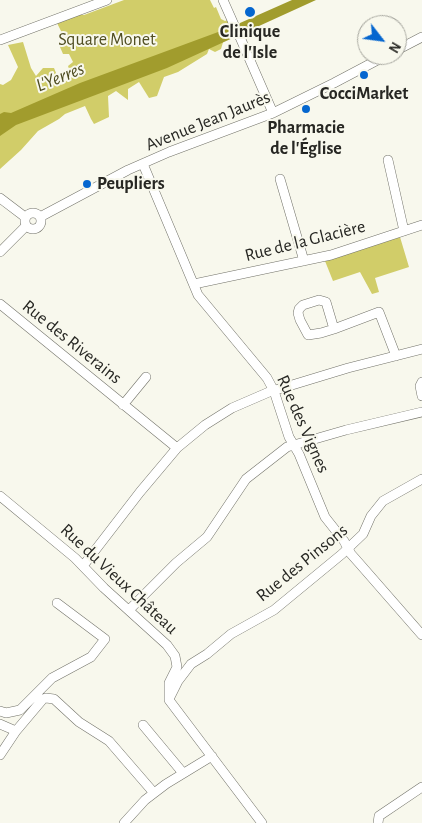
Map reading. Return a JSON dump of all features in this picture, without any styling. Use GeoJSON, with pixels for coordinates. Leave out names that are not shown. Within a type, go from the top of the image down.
{"type":"FeatureCollection","features":[{"type":"Feature","properties":{"kind":"street"},"geometry":{"type":"LineString","coordinates":[[0,40],[107,0]]}},
{"type":"Feature","properties":{"kind":"street"},"geometry":{"type":"LineString","coordinates":[[223,0],[273,113]]}},
{"type":"Feature","properties":{"kind":"street"},"geometry":{"type":"LineString","coordinates":[[407,45],[422,37]]}},
{"type":"Feature","properties":{"kind":"street","name":"Avenue Jean Jaurès"},"geometry":{"type":"LineString","coordinates":[[40,216],[128,170],[169,152],[273,113],[368,65]]}},
{"type":"Feature","properties":{"kind":"street"},"geometry":{"type":"LineString","coordinates":[[388,160],[404,231]]}},
{"type":"Feature","properties":{"kind":"street","name":"Rue des Vignes"},"geometry":{"type":"LineString","coordinates":[[144,164],[198,295],[267,378],[274,391],[289,437],[299,454],[325,517],[351,554],[421,631]]}},
{"type":"Feature","properties":{"kind":"street"},"geometry":{"type":"LineString","coordinates":[[280,179],[304,261]]}},
{"type":"Feature","properties":{"kind":"street"},"geometry":{"type":"LineString","coordinates":[[0,198],[26,221],[31,229],[36,228],[41,222],[40,216],[31,212],[26,221],[0,252]]}},
{"type":"Feature","properties":{"kind":"street","name":"Rue de la Glacière"},"geometry":{"type":"LineString","coordinates":[[194,284],[332,255],[422,225]]}},
{"type":"Feature","properties":{"kind":"street"},"geometry":{"type":"LineString","coordinates":[[334,329],[326,302],[319,300],[303,305],[299,309],[300,320],[308,335],[334,329],[379,312],[396,356]]}},
{"type":"Feature","properties":{"kind":"street","name":"Rue des Riverains"},"geometry":{"type":"LineString","coordinates":[[0,304],[177,448]]}},
{"type":"Feature","properties":{"kind":"street"},"geometry":{"type":"LineString","coordinates":[[83,566],[140,492],[177,448],[205,425],[232,408],[269,392],[348,368],[422,349]]}},
{"type":"Feature","properties":{"kind":"street","name":"Rue des Riverains"},"geometry":{"type":"LineString","coordinates":[[123,405],[146,377]]}},
{"type":"Feature","properties":{"kind":"street"},"geometry":{"type":"LineString","coordinates":[[422,382],[420,386],[422,396]]}},
{"type":"Feature","properties":{"kind":"street"},"geometry":{"type":"LineString","coordinates":[[129,610],[207,537],[246,479],[287,447],[346,430],[422,412]]}},
{"type":"Feature","properties":{"kind":"street","name":"Rue des Pinsons"},"geometry":{"type":"LineString","coordinates":[[169,700],[178,682],[191,664],[207,654],[231,634],[274,610],[363,534],[371,516],[383,501],[422,479]]}},
{"type":"Feature","properties":{"kind":"street","name":"Rue du Vieux Château"},"geometry":{"type":"LineString","coordinates":[[0,496],[83,566],[104,588],[167,645],[175,656],[177,667],[169,683],[169,700]]}},
{"type":"Feature","properties":{"kind":"street"},"geometry":{"type":"LineString","coordinates":[[0,711],[6,713],[20,710],[52,678],[91,657],[105,639],[56,603]]}},
{"type":"Feature","properties":{"kind":"street"},"geometry":{"type":"LineString","coordinates":[[0,755],[16,731],[43,699],[54,698],[79,722],[109,741],[154,793]]}},
{"type":"Feature","properties":{"kind":"street"},"geometry":{"type":"LineString","coordinates":[[169,700],[262,823]]}},
{"type":"Feature","properties":{"kind":"street"},"geometry":{"type":"LineString","coordinates":[[0,724],[16,731]]}},
{"type":"Feature","properties":{"kind":"street"},"geometry":{"type":"LineString","coordinates":[[143,725],[183,773]]}},
{"type":"Feature","properties":{"kind":"street"},"geometry":{"type":"LineString","coordinates":[[124,823],[154,793],[212,756]]}},
{"type":"Feature","properties":{"kind":"street"},"geometry":{"type":"LineString","coordinates":[[378,823],[379,816],[422,787]]}},
{"type":"Feature","properties":{"kind":"green space","name":"Square Monet"},"geometry":{"type":"Polygon","coordinates":[[[124,0],[210,0],[214,8],[216,7],[221,19],[225,21],[230,19],[233,28],[224,39],[221,49],[215,52],[209,49],[207,54],[178,72],[164,77],[157,96],[149,98],[139,82],[128,89],[128,100],[116,91],[108,96],[109,117],[94,124],[85,106],[65,114],[38,131],[0,169],[0,84],[3,85],[11,80],[18,67],[8,45],[23,42],[31,68],[36,76],[43,68],[54,68],[61,85],[72,77],[68,66],[73,62],[69,54],[63,54],[60,47],[64,37],[57,23],[124,0]]]}},
{"type":"Feature","properties":{"kind":"green space"},"geometry":{"type":"Polygon","coordinates":[[[400,237],[409,267],[375,278],[379,292],[372,294],[360,272],[333,281],[325,261],[400,237]]]}},
{"type":"Feature","properties":{"kind":"shaded area"},"geometry":{"type":"Polygon","coordinates":[[[292,0],[316,0],[167,68],[16,125],[0,136],[0,114],[4,112],[11,113],[80,83],[229,28],[237,27],[240,23],[292,0]]]}},
{"type":"Feature","properties":{"kind":"place","name":"Clinique de l'Isle"},"geometry":{"type":"Point","coordinates":[250,12]}},
{"type":"Feature","properties":{"kind":"place","name":"CocciMarket"},"geometry":{"type":"Point","coordinates":[364,75]}},
{"type":"Feature","properties":{"kind":"place","name":"Pharmacie de l'Église"},"geometry":{"type":"Point","coordinates":[306,109]}},
{"type":"Feature","properties":{"kind":"place","name":"Peupliers"},"geometry":{"type":"Point","coordinates":[87,184]}},
{"type":"Feature","properties":{"kind":"water label","name":"L'Yerres"},"geometry":{"type":"Point","coordinates":[60,77]}}]}
